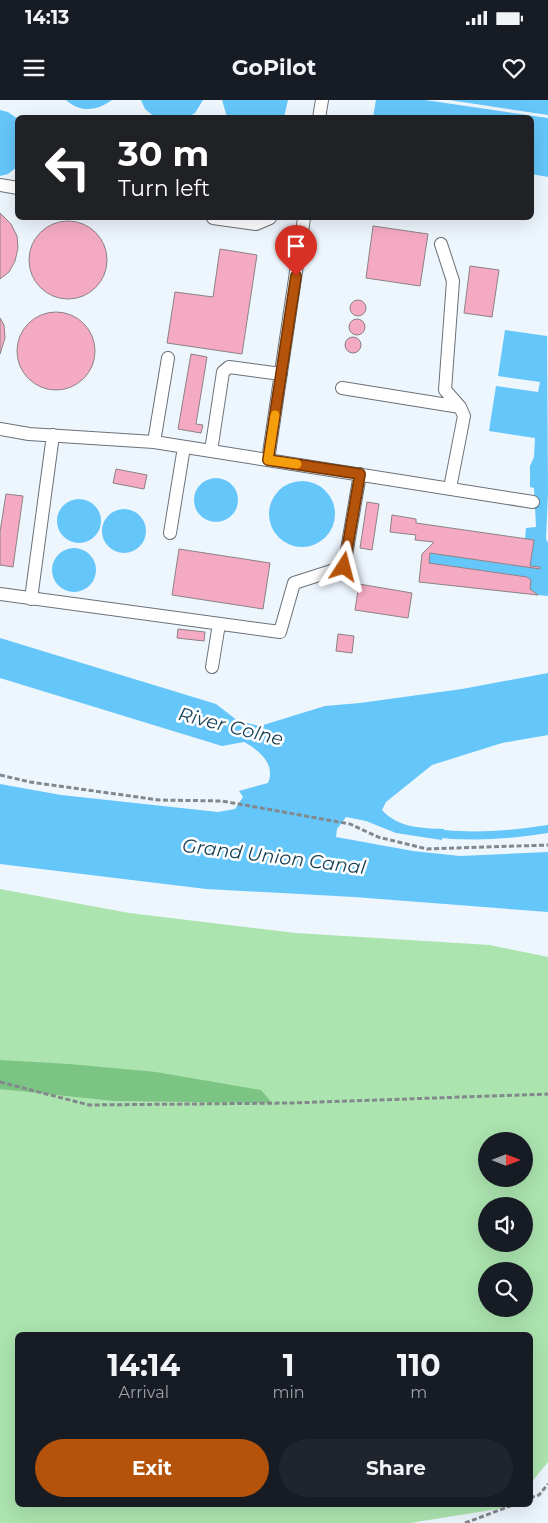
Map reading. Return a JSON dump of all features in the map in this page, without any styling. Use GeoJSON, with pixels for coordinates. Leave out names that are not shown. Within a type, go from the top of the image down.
{"type":"FeatureCollection","features":[{"type":"Feature","properties":{"kind":"lane"},"geometry":{"type":"LineString","coordinates":[[320,115],[322,100]]}},
{"type":"Feature","properties":{"kind":"lane"},"geometry":{"type":"LineString","coordinates":[[0,185],[15,188]]}},
{"type":"Feature","properties":{"kind":"lane"},"geometry":{"type":"LineString","coordinates":[[227,220],[256,224],[265,220]]}},
{"type":"Feature","properties":{"kind":"lane"},"geometry":{"type":"LineString","coordinates":[[268,460],[304,220]]}},
{"type":"Feature","properties":{"kind":"lane"},"geometry":{"type":"LineString","coordinates":[[441,244],[453,281],[445,390],[460,407],[464,416],[450,488]]}},
{"type":"Feature","properties":{"kind":"lane"},"geometry":{"type":"LineString","coordinates":[[154,442],[168,358]]}},
{"type":"Feature","properties":{"kind":"lane"},"geometry":{"type":"LineString","coordinates":[[211,451],[223,372],[229,367],[281,374]]}},
{"type":"Feature","properties":{"kind":"lane"},"geometry":{"type":"LineString","coordinates":[[342,388],[460,407]]}},
{"type":"Feature","properties":{"kind":"lane"},"geometry":{"type":"LineString","coordinates":[[0,429],[53,435],[154,442],[533,502]]}},
{"type":"Feature","properties":{"kind":"lane"},"geometry":{"type":"LineString","coordinates":[[31,598],[53,435]]}},
{"type":"Feature","properties":{"kind":"lane"},"geometry":{"type":"LineString","coordinates":[[170,533],[184,447]]}},
{"type":"Feature","properties":{"kind":"lane"},"geometry":{"type":"LineString","coordinates":[[0,594],[280,632],[294,583],[344,567],[360,474]]}},
{"type":"Feature","properties":{"kind":"lane"},"geometry":{"type":"LineString","coordinates":[[212,667],[220,624]]}},
{"type":"Feature","properties":{"kind":"path"},"geometry":{"type":"LineString","coordinates":[[0,775],[30,782],[160,800],[222,801],[350,824],[378,837],[427,850],[548,845]]}},
{"type":"Feature","properties":{"kind":"path"},"geometry":{"type":"LineString","coordinates":[[0,1082],[89,1105],[292,1103],[548,1094]]}},
{"type":"Feature","properties":{"kind":"path"},"geometry":{"type":"LineString","coordinates":[[533,1497],[539,1495],[548,1484]]}},
{"type":"Feature","properties":{"kind":"path"},"geometry":{"type":"LineString","coordinates":[[465,1523],[508,1507]]}},
{"type":"Feature","properties":{"kind":"green space"},"geometry":{"type":"Polygon","coordinates":[[[0,889],[129,913],[296,933],[490,945],[548,957],[548,1462],[533,1480],[533,1332],[15,1332],[15,1507],[510,1507],[410,1523],[0,1523],[0,889]]]}},
{"type":"Feature","properties":{"kind":"green space"},"geometry":{"type":"Polygon","coordinates":[[[0,1060],[156,1072],[261,1090],[272,1103],[114,1101],[0,1089],[0,1060]]]}},
{"type":"Feature","properties":{"kind":"water"},"geometry":{"type":"Polygon","coordinates":[[[66,100],[112,100],[95,108],[83,109],[66,100]]]}},
{"type":"Feature","properties":{"kind":"water"},"geometry":{"type":"Polygon","coordinates":[[[141,100],[203,100],[195,113],[192,115],[152,115],[145,109],[141,100]]]}},
{"type":"Feature","properties":{"kind":"water"},"geometry":{"type":"Polygon","coordinates":[[[222,100],[288,100],[284,115],[226,115],[222,100]]]}},
{"type":"Feature","properties":{"kind":"water"},"geometry":{"type":"Polygon","coordinates":[[[376,100],[425,100],[528,115],[373,115],[376,100]]]}},
{"type":"Feature","properties":{"kind":"water"},"geometry":{"type":"Polygon","coordinates":[[[449,100],[548,100],[548,115],[449,100]]]}},
{"type":"Feature","properties":{"kind":"water"},"geometry":{"type":"Polygon","coordinates":[[[0,110],[8,112],[15,117],[15,169],[8,174],[0,176],[0,110]]]}},
{"type":"Feature","properties":{"kind":"water"},"geometry":{"type":"Polygon","coordinates":[[[534,116],[548,118],[548,177],[534,175],[534,116]]]}},
{"type":"Feature","properties":{"kind":"water"},"geometry":{"type":"Polygon","coordinates":[[[505,330],[547,336],[548,494],[546,539],[548,543],[548,596],[538,595],[530,589],[531,580],[527,577],[429,563],[430,553],[540,569],[540,567],[530,566],[534,540],[525,539],[526,528],[536,527],[534,488],[530,487],[530,466],[534,457],[535,438],[489,431],[496,386],[538,392],[540,382],[498,376],[505,330]]]}},
{"type":"Feature","properties":{"kind":"water"},"geometry":{"type":"Polygon","coordinates":[[[220,478],[232,484],[237,491],[237,509],[232,516],[225,521],[212,522],[204,519],[197,512],[194,496],[197,488],[204,481],[220,478]]]}},
{"type":"Feature","properties":{"kind":"water"},"geometry":{"type":"Polygon","coordinates":[[[296,481],[308,481],[320,486],[330,496],[335,508],[333,527],[320,542],[308,547],[296,547],[284,542],[274,532],[269,520],[269,508],[274,496],[284,486],[296,481]]]}},
{"type":"Feature","properties":{"kind":"water"},"geometry":{"type":"Polygon","coordinates":[[[83,499],[95,505],[100,512],[100,530],[95,537],[88,542],[75,543],[67,540],[60,533],[57,517],[60,509],[67,502],[83,499]]]}},
{"type":"Feature","properties":{"kind":"water"},"geometry":{"type":"Polygon","coordinates":[[[128,509],[140,515],[145,522],[145,540],[140,547],[133,552],[120,553],[112,550],[105,543],[102,527],[105,519],[112,512],[128,509]]]}},
{"type":"Feature","properties":{"kind":"water"},"geometry":{"type":"Polygon","coordinates":[[[78,548],[90,554],[95,561],[95,579],[90,586],[83,591],[70,592],[62,589],[55,582],[52,566],[55,558],[62,551],[78,548]]]}},
{"type":"Feature","properties":{"kind":"water"},"geometry":{"type":"Polygon","coordinates":[[[0,638],[216,704],[238,721],[260,726],[325,706],[462,689],[548,673],[548,735],[502,743],[432,765],[386,802],[382,810],[388,816],[411,826],[444,829],[442,840],[396,833],[366,821],[346,817],[337,829],[336,837],[413,851],[460,856],[548,852],[548,912],[354,897],[206,889],[0,864],[0,784],[61,795],[218,812],[235,809],[243,797],[239,791],[268,783],[270,770],[265,758],[244,742],[222,746],[0,678],[0,638]]]}},
{"type":"Feature","properties":{"kind":"building"},"geometry":{"type":"Polygon","coordinates":[[[0,213],[11,224],[17,236],[18,248],[15,261],[9,272],[0,279],[0,213]]]}},
{"type":"Feature","properties":{"kind":"building"},"geometry":{"type":"Polygon","coordinates":[[[60,221],[76,221],[90,227],[101,238],[107,252],[107,268],[101,282],[90,293],[76,299],[60,299],[46,293],[35,282],[29,268],[29,252],[35,238],[46,227],[60,221]]]}},
{"type":"Feature","properties":{"kind":"building"},"geometry":{"type":"Polygon","coordinates":[[[373,226],[428,234],[420,286],[366,278],[373,226]]]}},
{"type":"Feature","properties":{"kind":"building"},"geometry":{"type":"Polygon","coordinates":[[[220,249],[257,255],[242,354],[167,343],[175,292],[213,297],[220,249]]]}},
{"type":"Feature","properties":{"kind":"building"},"geometry":{"type":"Polygon","coordinates":[[[470,266],[499,270],[492,317],[464,313],[470,266]]]}},
{"type":"Feature","properties":{"kind":"building"},"geometry":{"type":"Polygon","coordinates":[[[355,300],[361,300],[366,305],[364,314],[355,316],[350,311],[350,305],[355,300]]]}},
{"type":"Feature","properties":{"kind":"building"},"geometry":{"type":"Polygon","coordinates":[[[48,312],[64,312],[78,318],[89,329],[95,343],[95,359],[89,373],[78,384],[64,390],[48,390],[34,384],[23,373],[17,359],[17,343],[23,329],[34,318],[48,312]]]}},
{"type":"Feature","properties":{"kind":"building"},"geometry":{"type":"Polygon","coordinates":[[[0,318],[4,325],[5,338],[0,354],[0,318]]]}},
{"type":"Feature","properties":{"kind":"building"},"geometry":{"type":"Polygon","coordinates":[[[354,319],[360,319],[365,324],[363,333],[354,335],[349,330],[349,324],[354,319]]]}},
{"type":"Feature","properties":{"kind":"building"},"geometry":{"type":"Polygon","coordinates":[[[350,337],[356,337],[361,342],[359,351],[350,353],[345,348],[345,342],[350,337]]]}},
{"type":"Feature","properties":{"kind":"building"},"geometry":{"type":"Polygon","coordinates":[[[191,354],[207,357],[196,424],[203,425],[201,433],[178,429],[191,354]]]}},
{"type":"Feature","properties":{"kind":"building"},"geometry":{"type":"Polygon","coordinates":[[[116,469],[147,475],[144,489],[113,483],[116,469]]]}},
{"type":"Feature","properties":{"kind":"building"},"geometry":{"type":"Polygon","coordinates":[[[6,494],[23,496],[13,567],[0,565],[0,532],[6,494]]]}},
{"type":"Feature","properties":{"kind":"building"},"geometry":{"type":"Polygon","coordinates":[[[367,502],[379,504],[372,550],[360,548],[367,502]]]}},
{"type":"Feature","properties":{"kind":"building"},"geometry":{"type":"Polygon","coordinates":[[[392,515],[416,519],[416,523],[534,540],[530,566],[540,567],[540,569],[430,553],[429,563],[527,577],[531,580],[530,589],[538,595],[419,582],[422,554],[434,542],[415,540],[416,535],[390,532],[392,515]]]}},
{"type":"Feature","properties":{"kind":"building"},"geometry":{"type":"Polygon","coordinates":[[[179,549],[270,563],[263,609],[172,595],[179,549]]]}},
{"type":"Feature","properties":{"kind":"building"},"geometry":{"type":"Polygon","coordinates":[[[359,584],[412,593],[408,618],[355,610],[359,584]]]}},
{"type":"Feature","properties":{"kind":"building"},"geometry":{"type":"Polygon","coordinates":[[[178,629],[205,632],[204,641],[177,638],[178,629]]]}},
{"type":"Feature","properties":{"kind":"building"},"geometry":{"type":"Polygon","coordinates":[[[338,634],[354,636],[352,653],[336,651],[338,634]]]}},
{"type":"Feature","properties":{"kind":"waterway"},"geometry":{"type":"LineString","coordinates":[[433,833],[491,835],[548,829]]}},
{"type":"Feature","properties":{"kind":"slow traffic"},"geometry":{"type":"LineString","coordinates":[[275,415],[268,460],[297,464]]}},
{"type":"Feature","properties":{"kind":"route"},"geometry":{"type":"LineString","coordinates":[[296,276],[268,460],[360,474],[344,567]]}},
{"type":"Feature","properties":{"kind":"water label","name":"River Colne"},"geometry":{"type":"Point","coordinates":[231,726]}},
{"type":"Feature","properties":{"kind":"water label","name":"Grand Union Canal"},"geometry":{"type":"Point","coordinates":[274,856]}}]}
